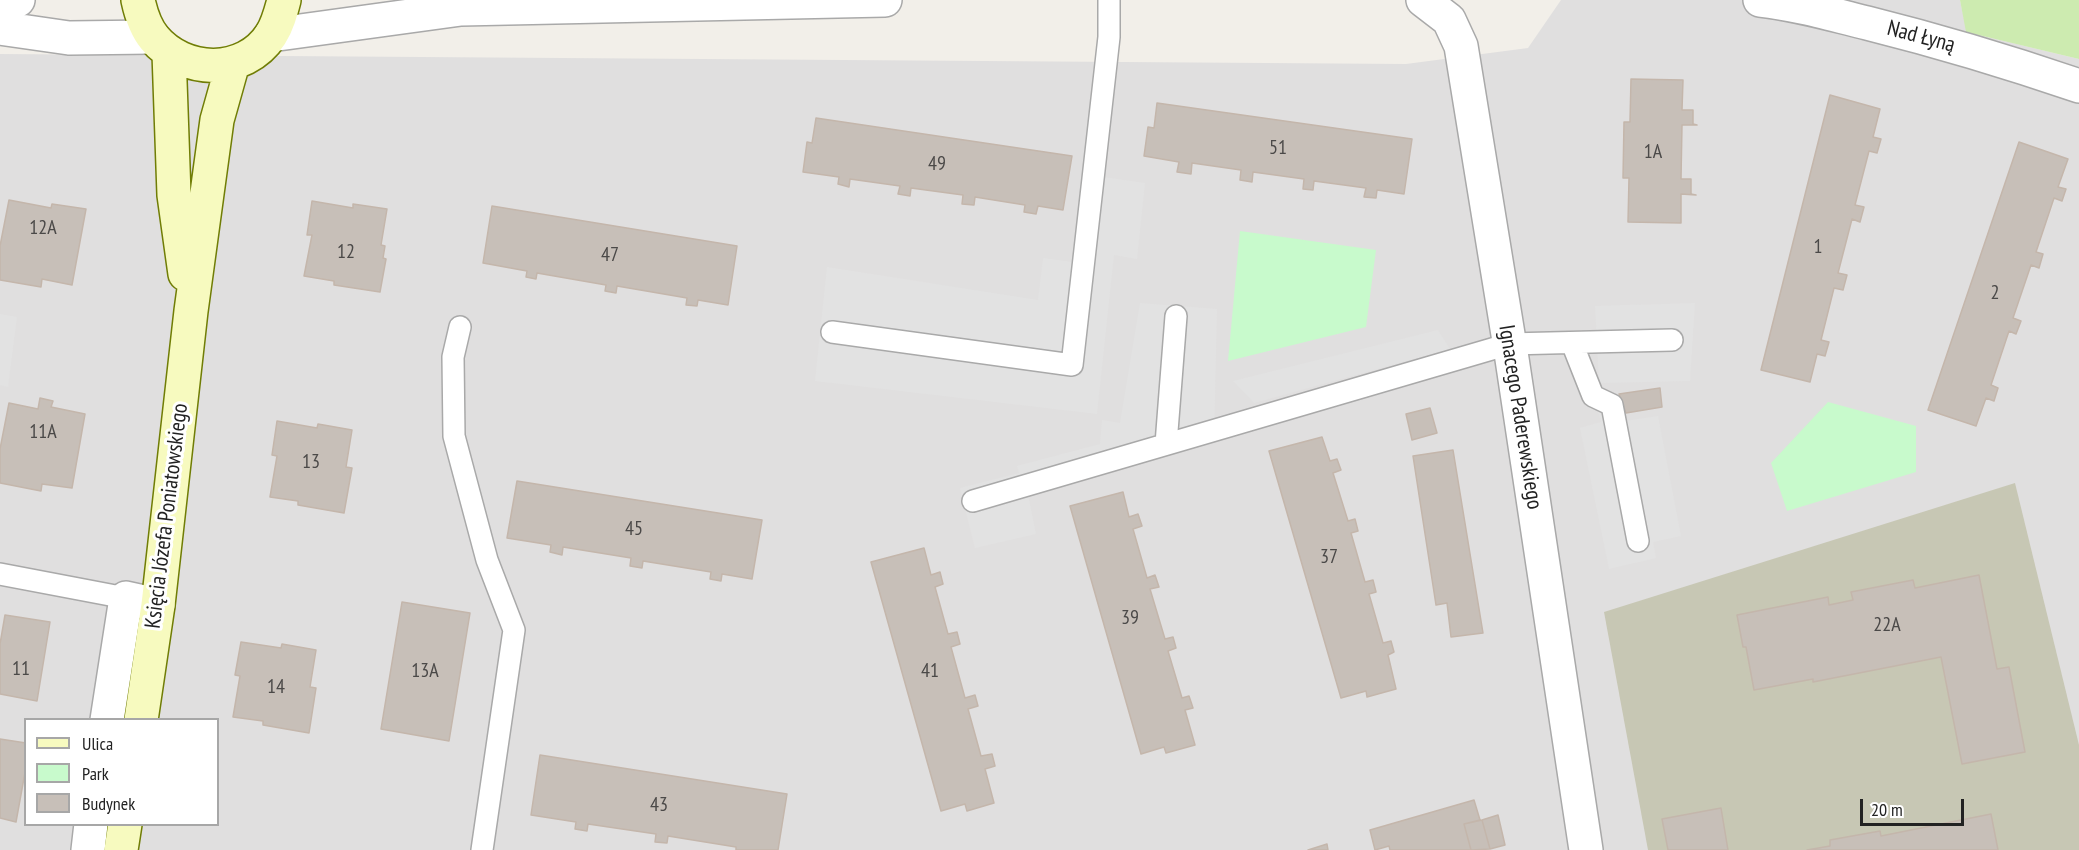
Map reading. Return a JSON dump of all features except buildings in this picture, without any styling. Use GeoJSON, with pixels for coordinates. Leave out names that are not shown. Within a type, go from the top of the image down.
{"type":"FeatureCollection","features":[{"type":"Feature","properties":{"kind":"main road"},"geometry":{"type":"LineString","coordinates":[[138,0],[142,19],[161,45],[184,61],[200,66],[233,63],[261,47],[271,35],[284,0]]}},
{"type":"Feature","properties":{"kind":"main road","name":"Księcia Józefa Poniatowskiego"},"geometry":{"type":"LineString","coordinates":[[161,45],[174,195],[190,311]]}},
{"type":"Feature","properties":{"kind":"main road","name":"Księcia Józefa Poniatowskiego"},"geometry":{"type":"LineString","coordinates":[[141,718],[158,605],[190,311],[217,120],[233,63]]}},
{"type":"Feature","properties":{"kind":"main road"},"geometry":{"type":"LineString","coordinates":[[121,850],[125,826]]}},
{"type":"Feature","properties":{"kind":"street"},"geometry":{"type":"LineString","coordinates":[[0,6],[18,0]]}},
{"type":"Feature","properties":{"kind":"street"},"geometry":{"type":"LineString","coordinates":[[389,0],[461,9]]}},
{"type":"Feature","properties":{"kind":"street"},"geometry":{"type":"LineString","coordinates":[[271,35],[461,9],[885,0]]}},
{"type":"Feature","properties":{"kind":"street","name":"Nad Łyną"},"geometry":{"type":"LineString","coordinates":[[1760,0],[1789,3],[1898,30],[1985,54],[2079,86]]}},
{"type":"Feature","properties":{"kind":"street","name":"Ignacego Paderewskiego"},"geometry":{"type":"LineString","coordinates":[[1428,1],[1449,20],[1461,46],[1586,850]]}},
{"type":"Feature","properties":{"kind":"street"},"geometry":{"type":"LineString","coordinates":[[0,27],[69,38],[161,45]]}},
{"type":"Feature","properties":{"kind":"street"},"geometry":{"type":"LineString","coordinates":[[107,718],[126,597],[158,605]]}},
{"type":"Feature","properties":{"kind":"street"},"geometry":{"type":"LineString","coordinates":[[87,850],[91,826]]}},
{"type":"Feature","properties":{"kind":"lane"},"geometry":{"type":"LineString","coordinates":[[832,332],[1072,365],[1109,38],[1109,0]]}},
{"type":"Feature","properties":{"kind":"lane"},"geometry":{"type":"LineString","coordinates":[[1166,444],[1176,316]]}},
{"type":"Feature","properties":{"kind":"lane"},"geometry":{"type":"LineString","coordinates":[[460,327],[453,357],[454,436],[487,560],[514,630],[482,850]]}},
{"type":"Feature","properties":{"kind":"lane"},"geometry":{"type":"LineString","coordinates":[[973,501],[1509,344],[1672,340]]}},
{"type":"Feature","properties":{"kind":"lane"},"geometry":{"type":"LineString","coordinates":[[1572,343],[1593,396],[1612,405],[1638,541]]}},
{"type":"Feature","properties":{"kind":"lane"},"geometry":{"type":"LineString","coordinates":[[0,574],[126,597]]}},
{"type":"Feature","properties":{"kind":"shaded area"},"geometry":{"type":"Polygon","coordinates":[[[1561,0],[1960,0],[1967,32],[2079,59],[2079,850],[0,850],[0,54],[1406,64],[1528,48],[1561,0]]]}},
{"type":"Feature","properties":{"kind":"shaded area"},"geometry":{"type":"Polygon","coordinates":[[[1083,174],[1145,183],[1137,259],[1114,255],[1097,414],[815,381],[827,267],[1038,300],[1043,258],[1072,262],[1083,174]]]}},
{"type":"Feature","properties":{"kind":"shaded area"},"geometry":{"type":"Polygon","coordinates":[[[1140,303],[1217,309],[1214,440],[1028,494],[1036,534],[975,548],[960,488],[1019,473],[1017,466],[1100,444],[1102,420],[1120,423],[1140,303]]]}},
{"type":"Feature","properties":{"kind":"shaded area"},"geometry":{"type":"Polygon","coordinates":[[[1695,303],[1690,381],[1599,383],[1595,306],[1695,303]]]}},
{"type":"Feature","properties":{"kind":"shaded area"},"geometry":{"type":"Polygon","coordinates":[[[0,314],[17,317],[8,387],[0,385],[0,314]]]}},
{"type":"Feature","properties":{"kind":"shaded area"},"geometry":{"type":"Polygon","coordinates":[[[1438,330],[1450,349],[1254,403],[1233,381],[1438,330]]]}},
{"type":"Feature","properties":{"kind":"shaded area"},"geometry":{"type":"Polygon","coordinates":[[[1619,394],[1625,421],[1658,416],[1681,536],[1653,542],[1656,558],[1609,569],[1580,428],[1601,422],[1598,411],[1590,409],[1586,401],[1619,394]]]}},
{"type":"Feature","properties":{"kind":"shaded area"},"geometry":{"type":"Polygon","coordinates":[[[2015,483],[2079,745],[2079,850],[1648,850],[1604,612],[2015,483]]]}},
{"type":"Feature","properties":{"kind":"green space"},"geometry":{"type":"Polygon","coordinates":[[[1960,0],[2079,0],[2079,59],[1966,32],[1960,0]]]}},
{"type":"Feature","properties":{"kind":"green space"},"geometry":{"type":"Polygon","coordinates":[[[1240,231],[1376,250],[1366,327],[1228,361],[1240,231]]]}},
{"type":"Feature","properties":{"kind":"green space"},"geometry":{"type":"Polygon","coordinates":[[[1828,402],[1916,426],[1916,472],[1787,511],[1771,463],[1828,402]]]}}]}
